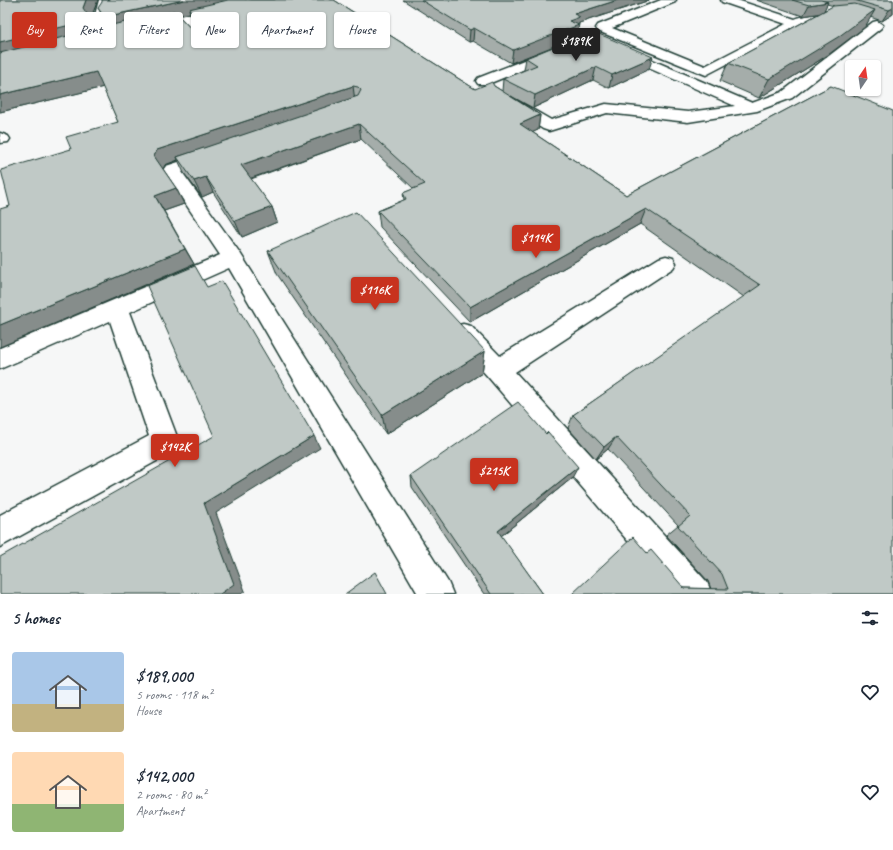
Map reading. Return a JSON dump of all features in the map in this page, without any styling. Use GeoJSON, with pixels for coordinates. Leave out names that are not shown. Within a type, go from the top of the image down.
{"type":"FeatureCollection","features":[{"type":"Feature","properties":{"kind":"street"},"geometry":{"type":"LineString","coordinates":[[102,12],[104,0]]}},
{"type":"Feature","properties":{"kind":"street"},"geometry":{"type":"LineString","coordinates":[[191,28],[183,19],[208,8],[269,0]]}},
{"type":"Feature","properties":{"kind":"street"},"geometry":{"type":"LineString","coordinates":[[671,0],[602,28],[706,71],[802,20],[849,16],[818,6]]}},
{"type":"Feature","properties":{"kind":"street"},"geometry":{"type":"LineString","coordinates":[[726,0],[796,23]]}},
{"type":"Feature","properties":{"kind":"street"},"geometry":{"type":"LineString","coordinates":[[499,96],[549,126],[606,108],[688,117],[752,108],[787,95],[876,25]]}},
{"type":"Feature","properties":{"kind":"street"},"geometry":{"type":"LineString","coordinates":[[116,34],[122,33]]}},
{"type":"Feature","properties":{"kind":"street"},"geometry":{"type":"LineString","coordinates":[[611,46],[752,108]]}},
{"type":"Feature","properties":{"kind":"street"},"geometry":{"type":"LineString","coordinates":[[483,81],[562,49]]}},
{"type":"Feature","properties":{"kind":"street"},"geometry":{"type":"LineString","coordinates":[[231,150],[172,170],[233,258],[436,594]]}},
{"type":"Feature","properties":{"kind":"street"},"geometry":{"type":"LineString","coordinates":[[0,360],[233,258]]}},
{"type":"Feature","properties":{"kind":"street"},"geometry":{"type":"LineString","coordinates":[[498,370],[666,263]]}},
{"type":"Feature","properties":{"kind":"street"},"geometry":{"type":"LineString","coordinates":[[0,532],[165,442],[117,309]]}},
{"type":"Feature","properties":{"kind":"street"},"geometry":{"type":"LineString","coordinates":[[449,317],[498,370],[695,594]]}},
{"type":"Feature","properties":{"kind":"building"},"geometry":{"type":"Polygon","coordinates":[[[0,0],[86,0],[83,8],[86,12],[65,12],[65,26],[57,28],[57,12],[12,12],[12,39],[0,42],[0,0]]]}},
{"type":"Feature","properties":{"kind":"building"},"geometry":{"type":"Polygon","coordinates":[[[102,0],[184,0],[116,14],[116,12],[101,12],[98,8],[102,0]]]}},
{"type":"Feature","properties":{"kind":"building"},"geometry":{"type":"Polygon","coordinates":[[[228,0],[334,0],[353,12],[334,12],[334,48],[390,48],[390,35],[475,89],[492,82],[494,86],[540,115],[520,124],[626,195],[831,86],[845,92],[845,96],[856,96],[893,111],[893,594],[572,594],[633,537],[647,553],[651,550],[684,588],[728,589],[722,574],[678,526],[690,516],[616,437],[604,447],[573,415],[760,285],[646,209],[470,307],[378,211],[406,199],[403,193],[425,184],[359,124],[241,165],[272,207],[235,221],[206,177],[194,181],[177,157],[358,96],[361,90],[358,87],[353,86],[157,150],[154,156],[176,188],[155,196],[185,249],[0,325],[0,209],[10,206],[1,170],[71,149],[66,137],[118,122],[96,72],[0,95],[0,53],[20,48],[57,48],[57,39],[65,37],[65,48],[116,48],[116,24],[124,22],[124,48],[183,48],[183,20],[191,29],[191,48],[239,48],[239,12],[192,12],[189,9],[228,0]]]}},
{"type":"Feature","properties":{"kind":"building"},"geometry":{"type":"Polygon","coordinates":[[[421,0],[618,0],[574,14],[580,17],[569,21],[579,25],[513,50],[474,28],[470,30],[421,0]]]}},
{"type":"Feature","properties":{"kind":"building"},"geometry":{"type":"Polygon","coordinates":[[[792,0],[821,0],[828,2],[809,5],[792,0]]]}},
{"type":"Feature","properties":{"kind":"building"},"geometry":{"type":"Polygon","coordinates":[[[854,0],[893,0],[893,8],[889,10],[854,0]]]}},
{"type":"Feature","properties":{"kind":"building"},"geometry":{"type":"Polygon","coordinates":[[[855,4],[875,10],[838,37],[769,79],[728,63],[833,6],[855,4]]]}},
{"type":"Feature","properties":{"kind":"building"},"geometry":{"type":"Polygon","coordinates":[[[592,31],[653,57],[612,75],[596,67],[535,95],[503,79],[537,65],[526,58],[592,31]]]}},
{"type":"Feature","properties":{"kind":"building"},"geometry":{"type":"Polygon","coordinates":[[[356,212],[485,351],[382,415],[268,251],[356,212]]]}},
{"type":"Feature","properties":{"kind":"building"},"geometry":{"type":"Polygon","coordinates":[[[195,266],[207,287],[222,281],[314,436],[204,503],[234,584],[220,594],[0,594],[0,557],[214,436],[147,286],[195,266]]]}},
{"type":"Feature","properties":{"kind":"building"},"geometry":{"type":"Polygon","coordinates":[[[518,402],[546,434],[548,432],[578,467],[498,531],[543,594],[491,594],[411,476],[518,402]]]}},
{"type":"Feature","properties":{"kind":"building"},"geometry":{"type":"Polygon","coordinates":[[[375,572],[387,594],[345,594],[375,572]]]}}]}
